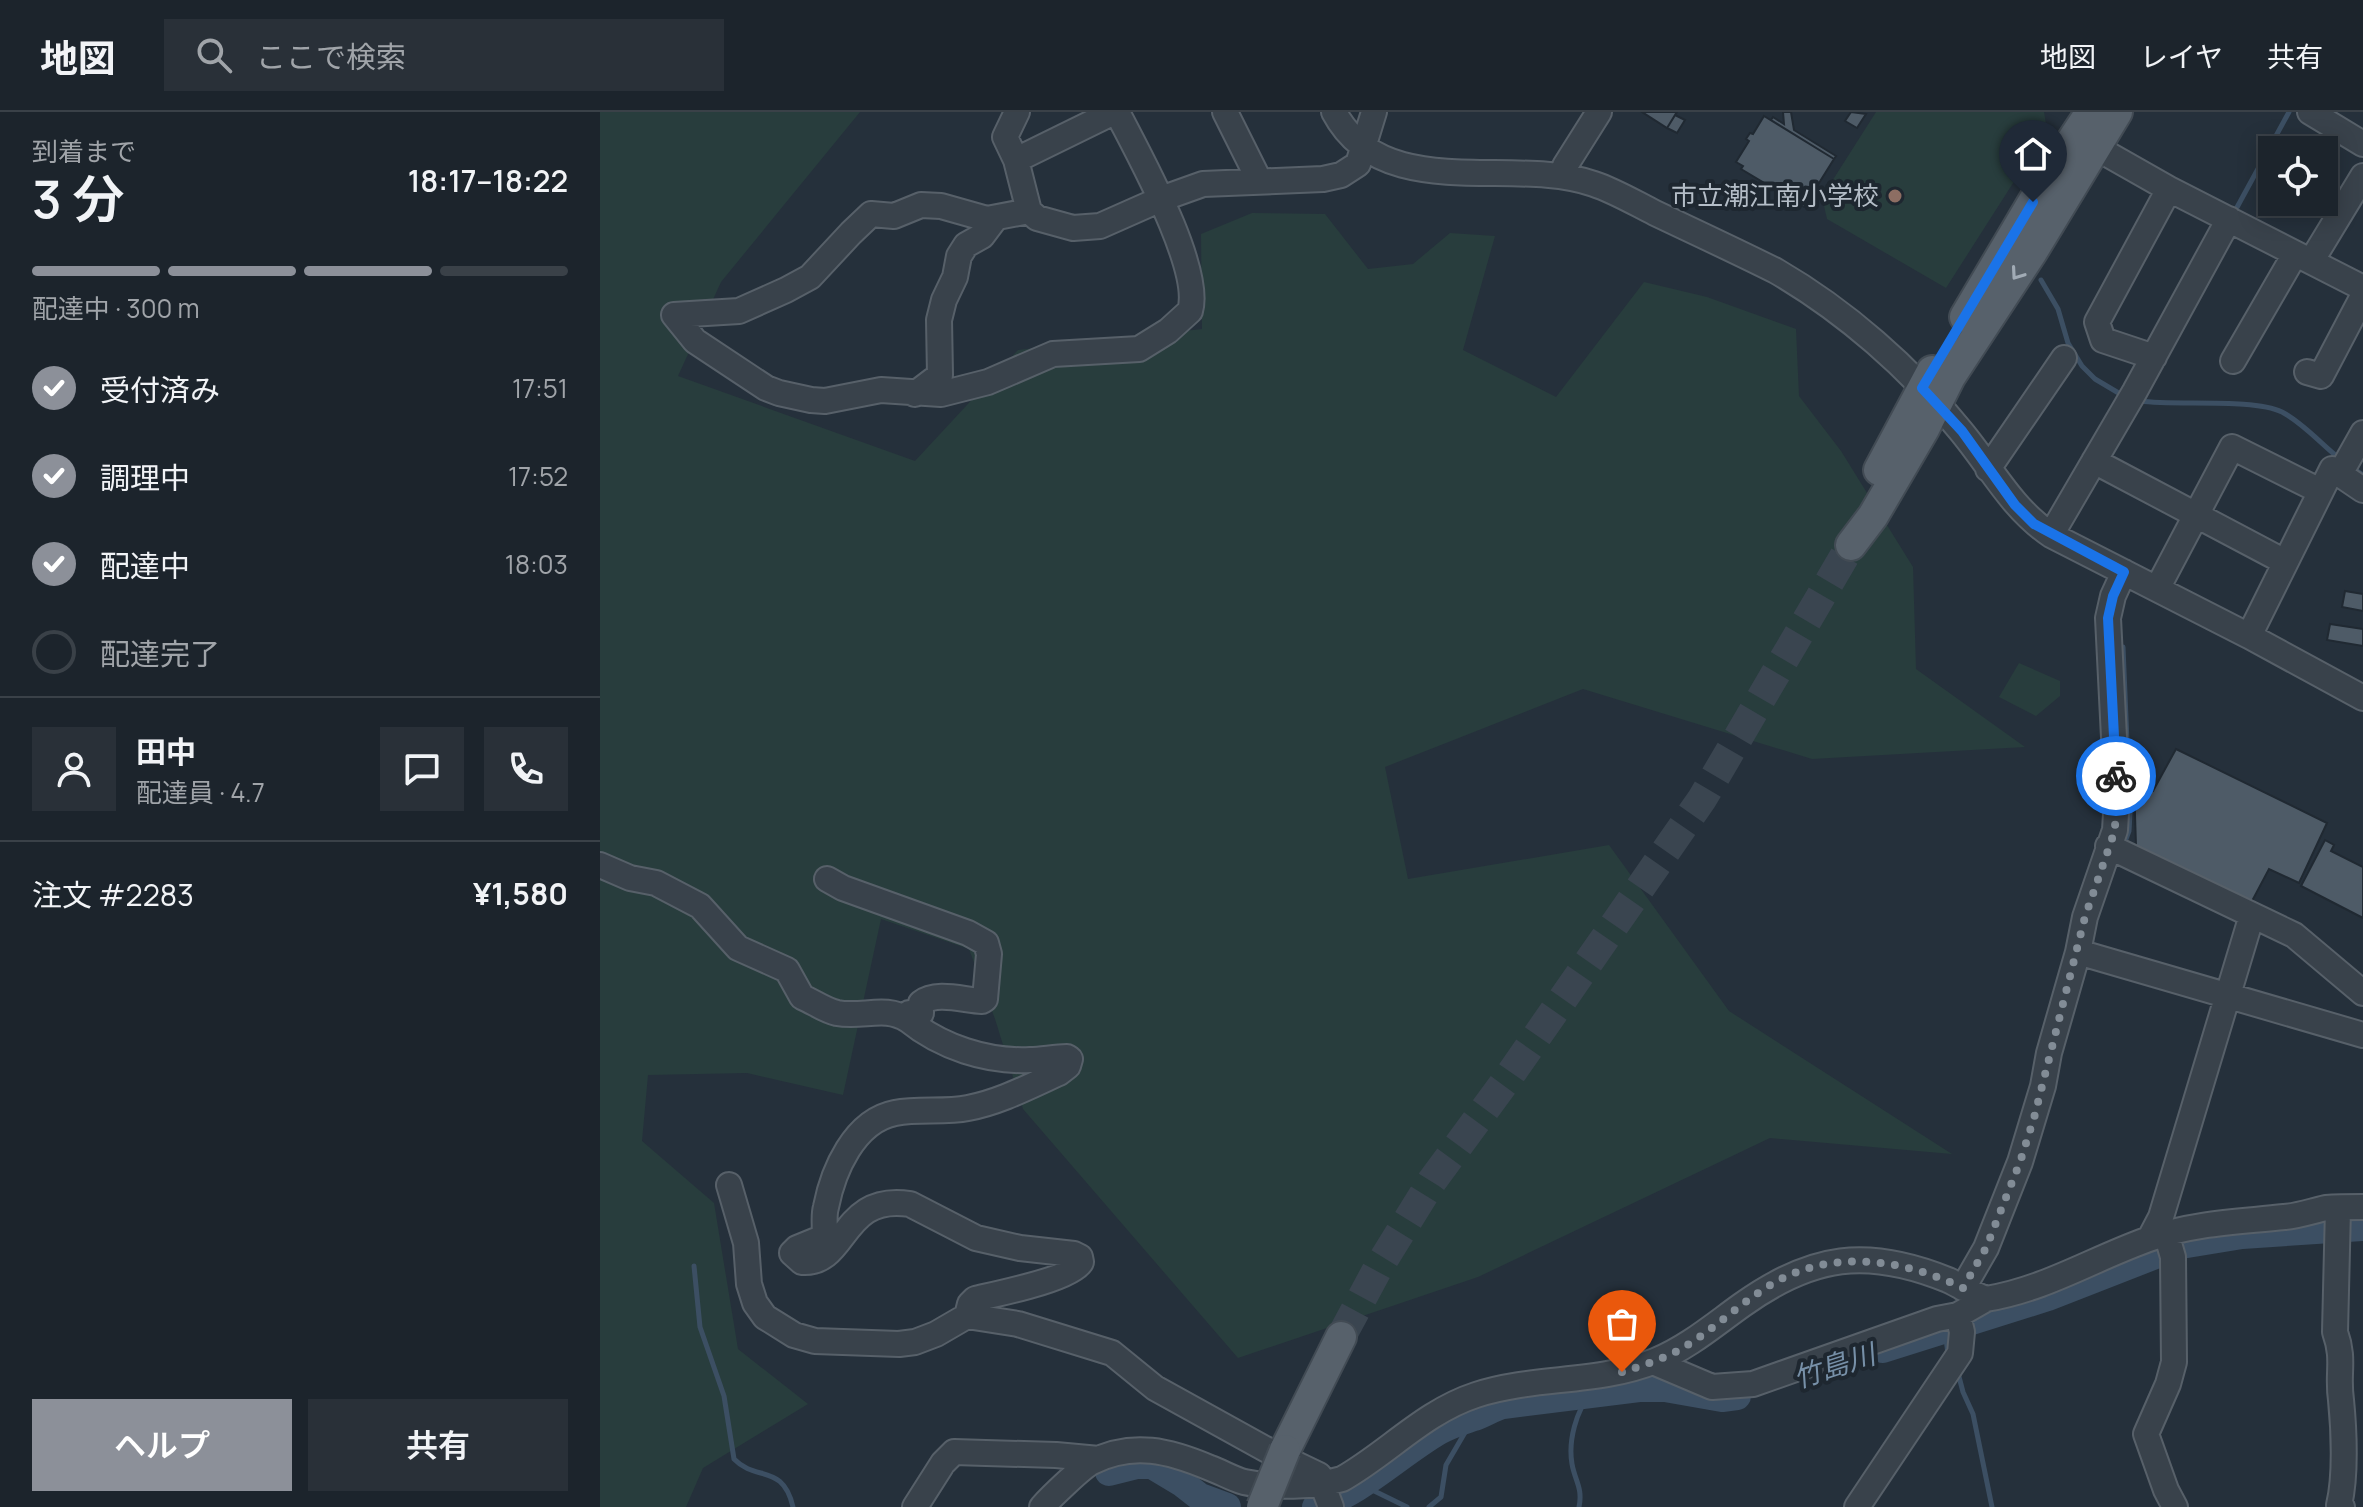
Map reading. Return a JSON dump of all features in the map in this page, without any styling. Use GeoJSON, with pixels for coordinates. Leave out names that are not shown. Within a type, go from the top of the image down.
{"type":"FeatureCollection","features":[{"type":"Feature","properties":{"kind":"main road"},"geometry":{"type":"LineString","coordinates":[[1855,539],[1873,516],[1929,395],[2049,175],[2091,112]]}},
{"type":"Feature","properties":{"kind":"main road"},"geometry":{"type":"LineString","coordinates":[[1929,395],[1950,377],[2032,252],[2117,112]]}},
{"type":"Feature","properties":{"kind":"main road"},"geometry":{"type":"LineString","coordinates":[[1262,1507],[1285,1450],[1341,1337]]}},
{"type":"Feature","properties":{"kind":"street"},"geometry":{"type":"LineString","coordinates":[[1017,112],[1005,137],[1016,160],[1029,211],[1037,218],[1073,228],[1100,226],[1203,184],[1323,179],[1341,175],[1358,164],[1374,112]]}},
{"type":"Feature","properties":{"kind":"street"},"geometry":{"type":"LineString","coordinates":[[949,383],[988,382],[1053,354],[1139,349],[1188,315],[1192,306],[1190,271],[1161,199],[1115,112],[1016,160]]}},
{"type":"Feature","properties":{"kind":"street"},"geometry":{"type":"LineString","coordinates":[[1225,112],[1259,180]]}},
{"type":"Feature","properties":{"kind":"street"},"geometry":{"type":"LineString","coordinates":[[1334,112],[1340,123],[1365,146],[1389,160],[1435,171],[1535,173],[1594,183],[1799,284],[1900,363],[1962,431],[2015,505],[2034,524],[2363,698]]}},
{"type":"Feature","properties":{"kind":"street"},"geometry":{"type":"LineString","coordinates":[[1563,176],[1565,166],[1599,112]]}},
{"type":"Feature","properties":{"kind":"street"},"geometry":{"type":"LineString","coordinates":[[2310,112],[2363,144]]}},
{"type":"Feature","properties":{"kind":"street"},"geometry":{"type":"LineString","coordinates":[[2095,147],[2169,189],[2363,288]]}},
{"type":"Feature","properties":{"kind":"street"},"geometry":{"type":"LineString","coordinates":[[2233,361],[2303,257],[2363,176]]}},
{"type":"Feature","properties":{"kind":"street"},"geometry":{"type":"LineString","coordinates":[[2154,357],[2103,340],[2097,322],[2169,189]]}},
{"type":"Feature","properties":{"kind":"street"},"geometry":{"type":"LineString","coordinates":[[994,220],[982,236],[966,245],[959,256],[955,277],[944,300],[939,320],[949,383],[941,394],[881,390],[825,401],[779,393],[766,388],[695,341],[674,315],[739,311],[786,290],[810,277],[871,214],[894,216],[917,206],[934,205],[994,220],[1029,211]]}},
{"type":"Feature","properties":{"kind":"street"},"geometry":{"type":"LineString","coordinates":[[2051,535],[2229,219]]}},
{"type":"Feature","properties":{"kind":"street"},"geometry":{"type":"LineString","coordinates":[[2307,372],[2321,376],[2363,296]]}},
{"type":"Feature","properties":{"kind":"street"},"geometry":{"type":"LineString","coordinates":[[1988,469],[2064,358]]}},
{"type":"Feature","properties":{"kind":"street"},"geometry":{"type":"LineString","coordinates":[[2249,636],[2332,469],[2343,467],[2363,433]]}},
{"type":"Feature","properties":{"kind":"street"},"geometry":{"type":"LineString","coordinates":[[2157,589],[2232,447],[2320,491]]}},
{"type":"Feature","properties":{"kind":"street"},"geometry":{"type":"LineString","coordinates":[[2094,461],[2285,562]]}},
{"type":"Feature","properties":{"kind":"street"},"geometry":{"type":"LineString","coordinates":[[2343,467],[2363,490]]}},
{"type":"Feature","properties":{"kind":"street"},"geometry":{"type":"LineString","coordinates":[[1963,1288],[1986,1248],[2020,1162],[2085,917],[2117,821],[2108,618],[2113,596],[2124,572]]}},
{"type":"Feature","properties":{"kind":"street"},"geometry":{"type":"LineString","coordinates":[[2108,846],[2294,935],[2363,993]]}},
{"type":"Feature","properties":{"kind":"street"},"geometry":{"type":"LineString","coordinates":[[600,865],[630,878],[656,883],[700,906],[738,948],[787,970],[802,997],[822,1008],[844,1014],[893,1012],[938,1039],[987,1058],[1031,1060],[1067,1057],[1069,1063],[1059,1073],[982,1104],[952,1110],[897,1112],[880,1119],[861,1133],[847,1151],[825,1208],[824,1237],[792,1253],[802,1262],[829,1255],[842,1234],[863,1212],[878,1204],[900,1203],[910,1204],[976,1238],[1080,1257],[1081,1262],[1074,1270],[975,1299],[967,1316]]}},
{"type":"Feature","properties":{"kind":"street"},"geometry":{"type":"LineString","coordinates":[[827,879],[843,888],[968,933],[986,943],[989,954],[985,999],[926,999],[921,1003],[921,1013],[909,1013],[908,1020]]}},
{"type":"Feature","properties":{"kind":"street"},"geometry":{"type":"LineString","coordinates":[[2175,1507],[2146,1434],[2174,1369],[2161,1217],[2252,915]]}},
{"type":"Feature","properties":{"kind":"street"},"geometry":{"type":"LineString","coordinates":[[2078,952],[2363,1035]]}},
{"type":"Feature","properties":{"kind":"street"},"geometry":{"type":"LineString","coordinates":[[729,1185],[745,1240],[755,1303],[765,1317],[794,1335],[815,1341],[915,1342],[967,1316],[1018,1324],[1112,1353],[1155,1388],[1319,1475],[1327,1496]]}},
{"type":"Feature","properties":{"kind":"street"},"geometry":{"type":"LineString","coordinates":[[1653,1362],[1712,1387],[1753,1384],[1937,1319],[1959,1322],[1986,1299],[2056,1280],[2072,1274],[2086,1263],[2165,1242],[2206,1224],[2289,1217],[2338,1221],[2363,1207]]}},
{"type":"Feature","properties":{"kind":"street"},"geometry":{"type":"LineString","coordinates":[[2338,1221],[2335,1332],[2342,1350],[2353,1408],[2341,1427],[2345,1478],[2339,1505],[2342,1507]]}},
{"type":"Feature","properties":{"kind":"street"},"geometry":{"type":"LineString","coordinates":[[1327,1496],[1411,1429],[1450,1405],[1478,1394],[1519,1385],[1622,1372],[1653,1362],[1679,1350],[1767,1287],[1801,1270],[1837,1261],[1879,1260],[1934,1276],[1986,1299]]}},
{"type":"Feature","properties":{"kind":"street"},"geometry":{"type":"LineString","coordinates":[[1857,1507],[1960,1353],[1959,1322]]}},
{"type":"Feature","properties":{"kind":"street"},"geometry":{"type":"LineString","coordinates":[[1042,1507],[1089,1463],[1122,1451],[1154,1449],[1186,1458],[1244,1482],[1327,1496]]}},
{"type":"Feature","properties":{"kind":"street"},"geometry":{"type":"LineString","coordinates":[[915,1507],[943,1463],[958,1451],[1099,1459]]}},
{"type":"Feature","properties":{"kind":"green space"},"geometry":{"type":"Polygon","coordinates":[[[600,112],[860,112],[721,282],[678,376],[915,461],[1018,350],[1202,329],[1201,234],[1252,213],[1325,214],[1368,269],[1413,264],[1450,233],[1495,236],[1463,350],[1556,397],[1644,282],[1707,297],[1796,329],[1799,396],[1841,451],[1913,567],[1916,669],[2025,747],[1812,759],[1583,689],[1385,767],[1408,879],[1609,845],[1729,1011],[1952,1154],[1770,1138],[1478,1277],[1238,1358],[1023,1109],[969,949],[881,919],[843,1095],[747,1073],[648,1075],[642,1141],[714,1203],[738,1349],[808,1404],[703,1468],[686,1507],[600,1507],[600,112]]]}},
{"type":"Feature","properties":{"kind":"green space","name":"市立潮江南小学校"},"geometry":{"type":"Polygon","coordinates":[[[1876,112],[2044,112],[2047,130],[1946,288],[1827,219],[1822,197],[1876,112]]]}},
{"type":"Feature","properties":{"kind":"green space"},"geometry":{"type":"Polygon","coordinates":[[[2019,663],[2060,681],[2060,696],[2036,716],[1999,697],[2019,663]]]}},
{"type":"Feature","properties":{"kind":"building"},"geometry":{"type":"Polygon","coordinates":[[[1642,112],[1677,112],[1667,128],[1642,112]]]}},
{"type":"Feature","properties":{"kind":"building"},"geometry":{"type":"Polygon","coordinates":[[[1783,112],[1791,112],[1794,130],[1836,156],[1834,159],[1771,120],[1773,117],[1784,124],[1783,112]]]}},
{"type":"Feature","properties":{"kind":"building"},"geometry":{"type":"Polygon","coordinates":[[[1851,112],[1866,114],[1857,128],[1845,121],[1851,112]]]}},
{"type":"Feature","properties":{"kind":"building"},"geometry":{"type":"Polygon","coordinates":[[[1675,115],[1685,120],[1677,133],[1667,128],[1675,115]]]}},
{"type":"Feature","properties":{"kind":"building"},"geometry":{"type":"Polygon","coordinates":[[[1764,116],[1834,159],[1804,207],[1741,169],[1743,166],[1736,162],[1749,141],[1746,139],[1750,133],[1753,134],[1764,116]]]}},
{"type":"Feature","properties":{"kind":"building"},"geometry":{"type":"Polygon","coordinates":[[[2345,591],[2363,594],[2363,611],[2342,607],[2345,591]]]}},
{"type":"Feature","properties":{"kind":"building"},"geometry":{"type":"Polygon","coordinates":[[[2330,624],[2363,629],[2363,646],[2327,640],[2330,624]]]}},
{"type":"Feature","properties":{"kind":"building"},"geometry":{"type":"Polygon","coordinates":[[[2176,749],[2327,823],[2299,883],[2269,869],[2251,903],[2136,846],[2134,784],[2153,791],[2176,749]]]}},
{"type":"Feature","properties":{"kind":"building"},"geometry":{"type":"Polygon","coordinates":[[[2325,840],[2334,845],[2331,851],[2363,867],[2363,918],[2301,886],[2325,840]]]}},
{"type":"Feature","properties":{"kind":"waterway"},"geometry":{"type":"LineString","coordinates":[[2235,211],[2289,112]]}},
{"type":"Feature","properties":{"kind":"waterway"},"geometry":{"type":"LineString","coordinates":[[2041,280],[2058,309],[2068,343],[2082,366],[2095,379],[2122,395]]}},
{"type":"Feature","properties":{"kind":"waterway"},"geometry":{"type":"LineString","coordinates":[[2140,401],[2269,408],[2297,422],[2340,459]]}},
{"type":"Feature","properties":{"kind":"waterway"},"geometry":{"type":"LineString","coordinates":[[2351,467],[2363,475]]}},
{"type":"Feature","properties":{"kind":"waterway"},"geometry":{"type":"LineString","coordinates":[[2123,647],[2130,813],[2129,831],[2124,844]]}},
{"type":"Feature","properties":{"kind":"waterway","name":"竹島川"},"geometry":{"type":"LineString","coordinates":[[1883,1349],[2048,1297],[2181,1245],[2242,1235],[2363,1227]]}},
{"type":"Feature","properties":{"kind":"waterway"},"geometry":{"type":"LineString","coordinates":[[694,1266],[700,1327],[724,1396],[734,1459],[742,1466],[783,1484],[793,1507]]}},
{"type":"Feature","properties":{"kind":"waterway"},"geometry":{"type":"LineString","coordinates":[[1945,1331],[1948,1354]]}},
{"type":"Feature","properties":{"kind":"waterway"},"geometry":{"type":"LineString","coordinates":[[1958,1373],[1973,1414],[1992,1507]]}},
{"type":"Feature","properties":{"kind":"waterway","name":"竹島川"},"geometry":{"type":"LineString","coordinates":[[1316,1507],[1364,1483],[1443,1429],[1503,1405],[1639,1388],[1665,1388],[1722,1398],[1737,1396]]}},
{"type":"Feature","properties":{"kind":"waterway"},"geometry":{"type":"LineString","coordinates":[[1579,1507],[1580,1495],[1572,1464],[1572,1436],[1577,1417],[1591,1393]]}},
{"type":"Feature","properties":{"kind":"waterway"},"geometry":{"type":"LineString","coordinates":[[1429,1507],[1441,1497],[1446,1465],[1474,1417]]}},
{"type":"Feature","properties":{"kind":"waterway","name":"竹島川"},"geometry":{"type":"LineString","coordinates":[[1109,1472],[1137,1465],[1152,1465],[1200,1497],[1227,1507]]}},
{"type":"Feature","properties":{"kind":"waterway"},"geometry":{"type":"LineString","coordinates":[[1360,1484],[1407,1507]]}},
{"type":"Feature","properties":{"kind":"tunnel"},"geometry":{"type":"LineString","coordinates":[[1341,1337],[1377,1270],[1432,1181],[1505,1082],[1702,799],[1851,545]]}},
{"type":"Feature","properties":{"kind":"way so far"},"geometry":{"type":"LineString","coordinates":[[1622,1372],[1679,1350],[1767,1287],[1801,1270],[1837,1261],[1879,1260],[1947,1280],[1963,1288],[1986,1248],[2034,1118],[2085,917],[2113,839],[2117,821],[2116,776]]}},
{"type":"Feature","properties":{"kind":"place","name":"市立潮江南小学校"},"geometry":{"type":"Point","coordinates":[1895,196]}},
{"type":"Feature","properties":{"kind":"route"},"geometry":{"type":"LineString","coordinates":[[2033,202],[1922,388],[1962,431],[1994,478],[2034,524],[2124,572],[2113,596],[2108,618],[2116,776]]}}]}
